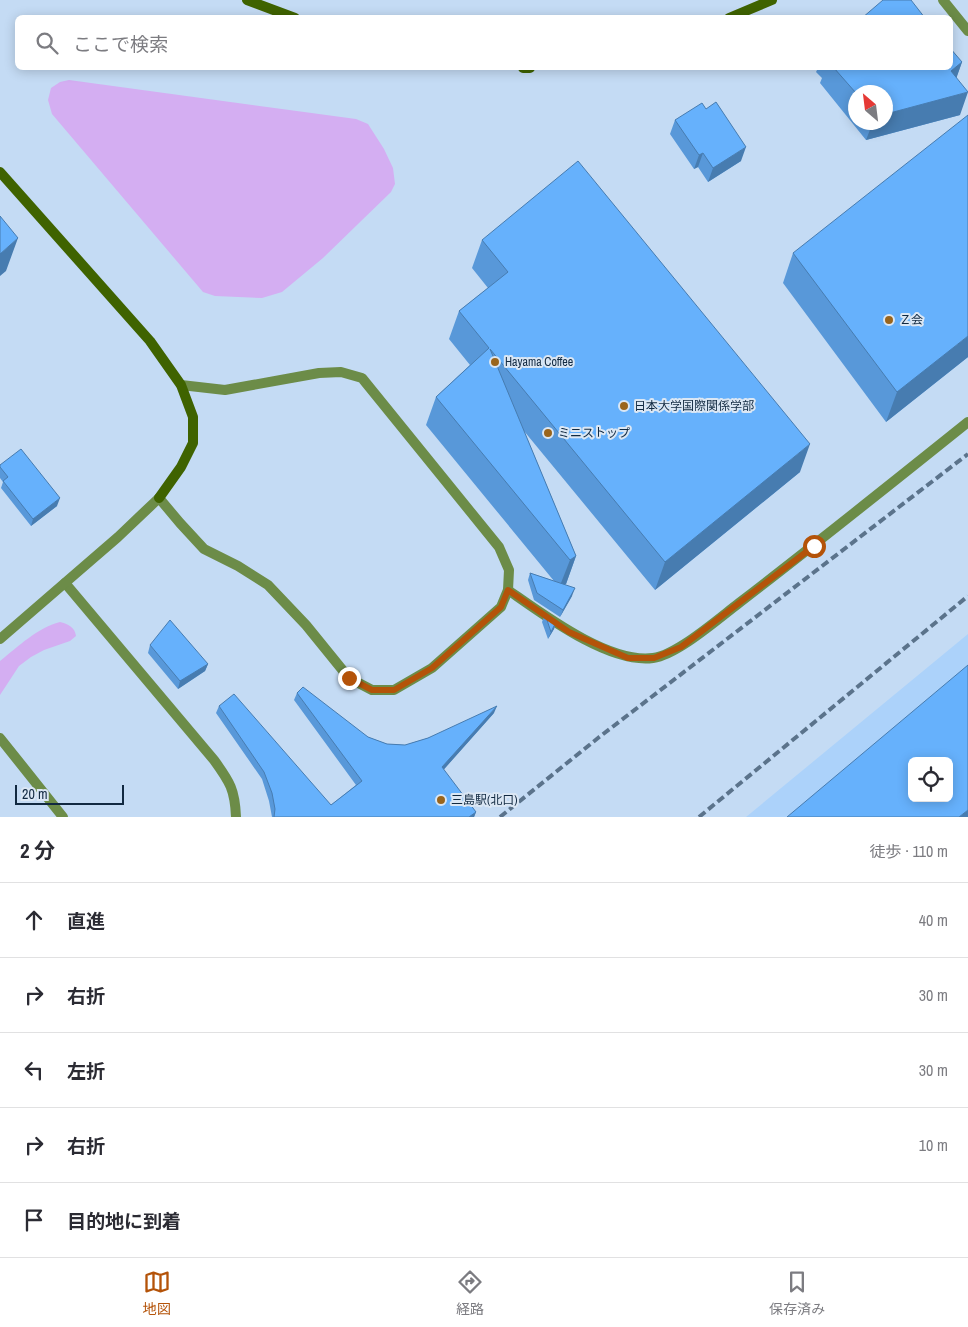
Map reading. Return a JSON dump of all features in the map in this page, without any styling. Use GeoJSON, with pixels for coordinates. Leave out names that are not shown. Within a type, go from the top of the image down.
{"type":"FeatureCollection","features":[{"type":"Feature","properties":{"kind":"street"},"geometry":{"type":"LineString","coordinates":[[247,0],[287,15]]}},
{"type":"Feature","properties":{"kind":"street"},"geometry":{"type":"LineString","coordinates":[[736,15],[772,0]]}},
{"type":"Feature","properties":{"kind":"street"},"geometry":{"type":"LineString","coordinates":[[943,0],[968,31]]}},
{"type":"Feature","properties":{"kind":"street"},"geometry":{"type":"LineString","coordinates":[[0,172],[150,341],[181,385],[193,417],[193,443],[181,467],[159,498],[118,537],[0,639]]}},
{"type":"Feature","properties":{"kind":"street"},"geometry":{"type":"LineString","coordinates":[[159,498],[204,549],[238,566],[268,585],[306,625],[349,678],[372,690],[394,690],[432,668],[501,607],[508,590],[509,570],[499,547],[362,378],[342,372],[319,372],[225,390],[181,385]]}},
{"type":"Feature","properties":{"kind":"street"},"geometry":{"type":"LineString","coordinates":[[508,590],[569,632],[628,658],[654,658],[681,647],[814,546],[968,422]]}},
{"type":"Feature","properties":{"kind":"street"},"geometry":{"type":"LineString","coordinates":[[65,583],[214,760],[227,778],[235,797],[236,817]]}},
{"type":"Feature","properties":{"kind":"street"},"geometry":{"type":"LineString","coordinates":[[0,738],[63,817]]}},
{"type":"Feature","properties":{"kind":"shaded area"},"geometry":{"type":"Polygon","coordinates":[[[69,80],[356,119],[368,124],[384,149],[393,168],[395,184],[391,192],[323,258],[282,292],[262,298],[215,296],[203,292],[52,114],[48,100],[51,88],[60,82],[69,80]]]}},
{"type":"Feature","properties":{"kind":"shaded area"},"geometry":{"type":"Polygon","coordinates":[[[60,622],[71,626],[76,636],[70,641],[44,650],[19,666],[0,695],[0,661],[36,633],[60,622]]]}},
{"type":"Feature","properties":{"kind":"shaded area"},"geometry":{"type":"Polygon","coordinates":[[[968,634],[968,817],[746,817],[968,634]]]}},
{"type":"Feature","properties":{"kind":"building"},"geometry":{"type":"Polygon","coordinates":[[[883,0],[911,0],[923,15],[866,15],[883,0]]]}},
{"type":"Feature","properties":{"kind":"building"},"geometry":{"type":"Polygon","coordinates":[[[953,52],[962,62],[953,69],[953,52]]]}},
{"type":"Feature","properties":{"kind":"building"},"geometry":{"type":"Polygon","coordinates":[[[836,70],[952,70],[951,71],[968,92],[893,112],[893,85],[849,85],[836,70]]]}},
{"type":"Feature","properties":{"kind":"building"},"geometry":{"type":"Polygon","coordinates":[[[716,102],[746,147],[713,168],[703,153],[699,155],[675,120],[702,103],[706,109],[716,102]]]}},
{"type":"Feature","properties":{"kind":"building","name":"Ｚ会"},"geometry":{"type":"Polygon","coordinates":[[[968,115],[968,336],[897,392],[793,253],[968,115]]]}},
{"type":"Feature","properties":{"kind":"building","name":"日本大学国際関係学部"},"geometry":{"type":"Polygon","coordinates":[[[578,161],[810,444],[665,562],[490,349],[576,556],[570,560],[436,397],[489,348],[459,311],[508,272],[482,240],[578,161]]]}},
{"type":"Feature","properties":{"kind":"building"},"geometry":{"type":"Polygon","coordinates":[[[0,216],[18,238],[0,254],[0,216]]]}},
{"type":"Feature","properties":{"kind":"building"},"geometry":{"type":"Polygon","coordinates":[[[21,449],[60,498],[33,519],[3,481],[8,477],[0,467],[0,465],[21,449]]]}},
{"type":"Feature","properties":{"kind":"building"},"geometry":{"type":"Polygon","coordinates":[[[530,573],[575,588],[563,610],[537,593],[530,573]]]}},
{"type":"Feature","properties":{"kind":"building"},"geometry":{"type":"Polygon","coordinates":[[[545,614],[556,622],[551,632],[545,614]]]}},
{"type":"Feature","properties":{"kind":"building"},"geometry":{"type":"Polygon","coordinates":[[[170,620],[208,664],[180,681],[150,645],[170,620]]]}},
{"type":"Feature","properties":{"kind":"building"},"geometry":{"type":"Polygon","coordinates":[[[968,665],[968,810],[959,817],[787,817],[968,665]]]}},
{"type":"Feature","properties":{"kind":"building"},"geometry":{"type":"Polygon","coordinates":[[[303,687],[368,737],[387,744],[405,745],[428,738],[497,706],[442,767],[476,812],[469,817],[274,817],[275,809],[272,793],[264,772],[219,706],[234,694],[331,805],[362,781],[297,693],[303,687]]]}},
{"type":"Feature","properties":{"kind":"railway"},"geometry":{"type":"LineString","coordinates":[[500,817],[598,738],[968,454]]}},
{"type":"Feature","properties":{"kind":"railway"},"geometry":{"type":"LineString","coordinates":[[699,817],[968,596]]}},
{"type":"Feature","properties":{"kind":"place","name":"Ｚ会"},"geometry":{"type":"Point","coordinates":[889,320]}},
{"type":"Feature","properties":{"kind":"place","name":"Hayama Coffee"},"geometry":{"type":"Point","coordinates":[495,362]}},
{"type":"Feature","properties":{"kind":"place","name":"日本大学国際関係学部"},"geometry":{"type":"Point","coordinates":[624,406]}},
{"type":"Feature","properties":{"kind":"place","name":"ミニストップ"},"geometry":{"type":"Point","coordinates":[548,433]}},
{"type":"Feature","properties":{"kind":"place","name":"三島駅(北口)"},"geometry":{"type":"Point","coordinates":[441,800]}},
{"type":"Feature","properties":{"kind":"route"},"geometry":{"type":"LineString","coordinates":[[349,678],[372,690],[394,690],[432,668],[501,607],[508,590],[569,632],[628,658],[654,658],[681,647],[814,546]]}}]}
